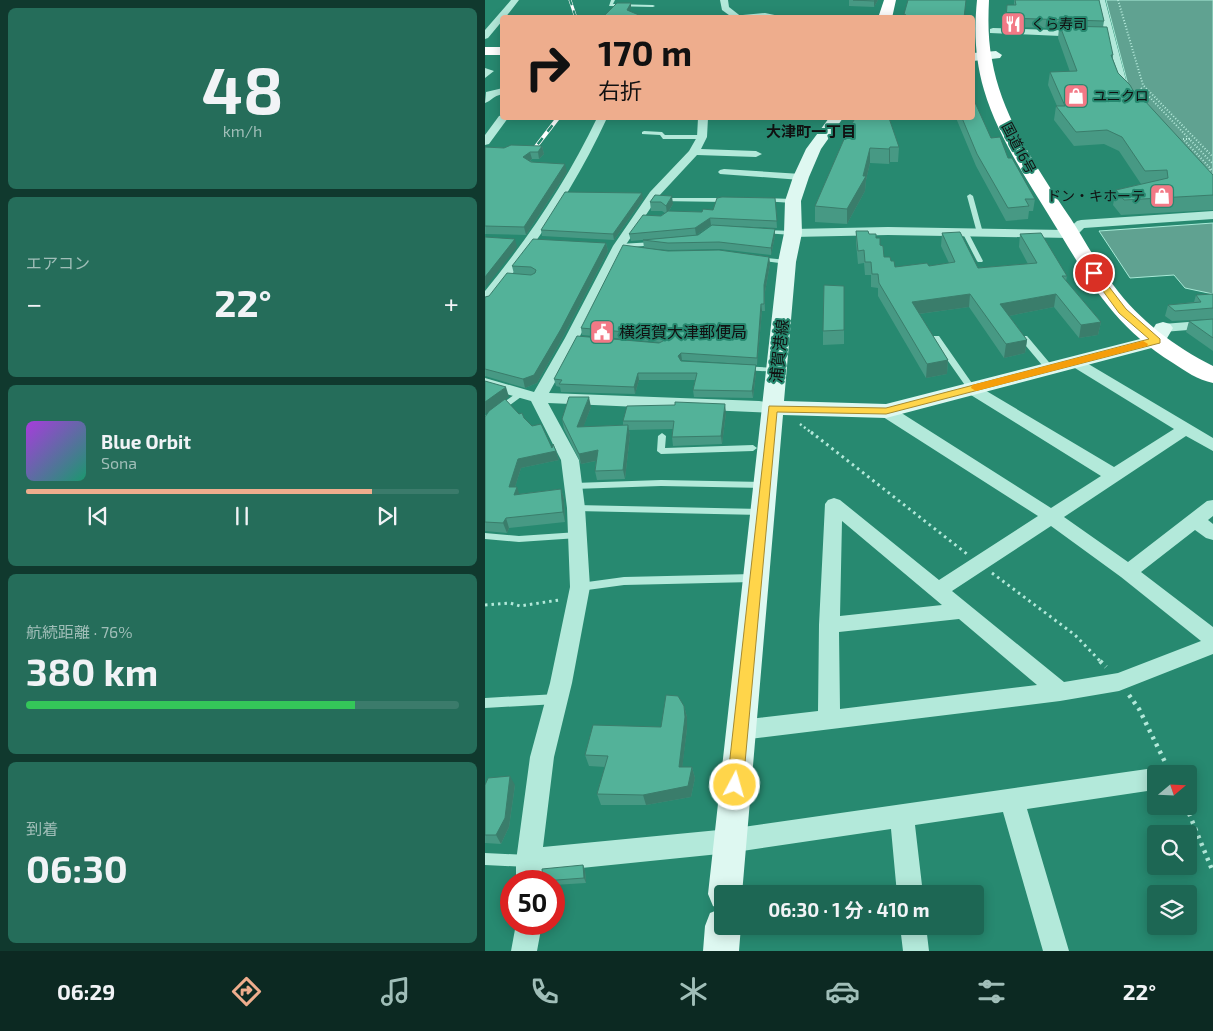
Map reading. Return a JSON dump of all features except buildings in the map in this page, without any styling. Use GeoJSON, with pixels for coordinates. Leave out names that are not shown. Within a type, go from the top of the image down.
{"type":"FeatureCollection","features":[{"type":"Feature","properties":{"kind":"highway"},"geometry":{"type":"LineString","coordinates":[[886,15],[889,0]]}},
{"type":"Feature","properties":{"kind":"highway"},"geometry":{"type":"LineString","coordinates":[[895,15],[899,0]]}},
{"type":"Feature","properties":{"kind":"highway","name":"国道16号"},"geometry":{"type":"LineString","coordinates":[[983,0],[981,25],[982,55],[994,97],[1010,134],[1027,166],[1075,229],[1115,303],[1159,334],[1196,368],[1213,376]]}},
{"type":"Feature","properties":{"kind":"highway","name":"国道16号"},"geometry":{"type":"LineString","coordinates":[[982,55],[993,31],[994,0]]}},
{"type":"Feature","properties":{"kind":"highway"},"geometry":{"type":"LineString","coordinates":[[485,49],[500,50]]}},
{"type":"Feature","properties":{"kind":"highway","name":"国道16号"},"geometry":{"type":"LineString","coordinates":[[1159,334],[1213,362]]}},
{"type":"Feature","properties":{"kind":"main road","name":"浦賀港線"},"geometry":{"type":"LineString","coordinates":[[726,885],[787,262],[793,233],[793,201],[801,177],[814,149],[835,120]]}},
{"type":"Feature","properties":{"kind":"main road"},"geometry":{"type":"LineString","coordinates":[[773,408],[886,411],[1075,362],[1159,334]]}},
{"type":"Feature","properties":{"kind":"main road"},"geometry":{"type":"LineString","coordinates":[[721,951],[722,935]]}},
{"type":"Feature","properties":{"kind":"street"},"geometry":{"type":"LineString","coordinates":[[505,15],[515,0]]}},
{"type":"Feature","properties":{"kind":"street"},"geometry":{"type":"LineString","coordinates":[[724,0],[725,8],[736,15]]}},
{"type":"Feature","properties":{"kind":"street"},"geometry":{"type":"LineString","coordinates":[[1101,0],[1105,35],[1122,85],[1139,98]]}},
{"type":"Feature","properties":{"kind":"street"},"geometry":{"type":"LineString","coordinates":[[485,36],[500,22]]}},
{"type":"Feature","properties":{"kind":"street"},"geometry":{"type":"LineString","coordinates":[[993,31],[1090,35]]}},
{"type":"Feature","properties":{"kind":"street"},"geometry":{"type":"LineString","coordinates":[[485,100],[490,94],[500,92]]}},
{"type":"Feature","properties":{"kind":"street"},"geometry":{"type":"LineString","coordinates":[[485,300],[507,278],[531,241],[566,195],[572,167],[587,152],[601,120]]}},
{"type":"Feature","properties":{"kind":"street"},"geometry":{"type":"LineString","coordinates":[[529,396],[577,339],[615,247],[639,216],[650,196],[694,152],[703,137],[703,120]]}},
{"type":"Feature","properties":{"kind":"street"},"geometry":{"type":"LineString","coordinates":[[487,147],[495,123]]}},
{"type":"Feature","properties":{"kind":"street"},"geometry":{"type":"LineString","coordinates":[[694,152],[756,154]]}},
{"type":"Feature","properties":{"kind":"street"},"geometry":{"type":"LineString","coordinates":[[724,172],[801,177]]}},
{"type":"Feature","properties":{"kind":"street"},"geometry":{"type":"LineString","coordinates":[[793,233],[980,233],[1075,229],[1213,215]]}},
{"type":"Feature","properties":{"kind":"street"},"geometry":{"type":"LineString","coordinates":[[639,216],[654,217]]}},
{"type":"Feature","properties":{"kind":"street"},"geometry":{"type":"LineString","coordinates":[[513,240],[551,242]]}},
{"type":"Feature","properties":{"kind":"street"},"geometry":{"type":"LineString","coordinates":[[1159,334],[1213,324]]}},
{"type":"Feature","properties":{"kind":"street"},"geometry":{"type":"LineString","coordinates":[[1075,362],[1213,446]]}},
{"type":"Feature","properties":{"kind":"street"},"geometry":{"type":"LineString","coordinates":[[485,383],[529,396],[773,408]]}},
{"type":"Feature","properties":{"kind":"street"},"geometry":{"type":"LineString","coordinates":[[972,389],[1115,476]]}},
{"type":"Feature","properties":{"kind":"street"},"geometry":{"type":"LineString","coordinates":[[529,396],[541,408],[570,460],[576,508],[580,592],[543,757],[529,870]]}},
{"type":"Feature","properties":{"kind":"street"},"geometry":{"type":"LineString","coordinates":[[886,411],[1051,517],[1128,572],[1213,640]]}},
{"type":"Feature","properties":{"kind":"street"},"geometry":{"type":"LineString","coordinates":[[938,590],[1186,429]]}},
{"type":"Feature","properties":{"kind":"street"},"geometry":{"type":"LineString","coordinates":[[829,718],[829,625],[834,504],[1060,692]]}},
{"type":"Feature","properties":{"kind":"street"},"geometry":{"type":"LineString","coordinates":[[1128,572],[1213,506]]}},
{"type":"Feature","properties":{"kind":"street"},"geometry":{"type":"LineString","coordinates":[[1195,520],[1213,533]]}},
{"type":"Feature","properties":{"kind":"street"},"geometry":{"type":"LineString","coordinates":[[829,625],[963,611]]}},
{"type":"Feature","properties":{"kind":"street"},"geometry":{"type":"LineString","coordinates":[[741,730],[829,718],[1060,692],[1119,682],[1213,645]]}},
{"type":"Feature","properties":{"kind":"street"},"geometry":{"type":"LineString","coordinates":[[536,870],[1012,800],[1147,775]]}},
{"type":"Feature","properties":{"kind":"street"},"geometry":{"type":"LineString","coordinates":[[1012,800],[1056,951]]}},
{"type":"Feature","properties":{"kind":"street"},"geometry":{"type":"LineString","coordinates":[[902,816],[909,885]]}},
{"type":"Feature","properties":{"kind":"street"},"geometry":{"type":"LineString","coordinates":[[524,951],[527,935]]}},
{"type":"Feature","properties":{"kind":"street"},"geometry":{"type":"LineString","coordinates":[[914,935],[916,951]]}},
{"type":"Feature","properties":{"kind":"lane"},"geometry":{"type":"LineString","coordinates":[[613,0],[610,5],[653,6],[655,0]]}},
{"type":"Feature","properties":{"kind":"lane"},"geometry":{"type":"LineString","coordinates":[[697,0],[704,0]]}},
{"type":"Feature","properties":{"kind":"lane"},"geometry":{"type":"LineString","coordinates":[[644,133],[662,134],[663,137],[703,137]]}},
{"type":"Feature","properties":{"kind":"lane"},"geometry":{"type":"LineString","coordinates":[[650,196],[730,200]]}},
{"type":"Feature","properties":{"kind":"lane"},"geometry":{"type":"LineString","coordinates":[[969,196],[980,233]]}},
{"type":"Feature","properties":{"kind":"lane"},"geometry":{"type":"LineString","coordinates":[[760,200],[793,201]]}},
{"type":"Feature","properties":{"kind":"lane"},"geometry":{"type":"LineString","coordinates":[[757,231],[793,233]]}},
{"type":"Feature","properties":{"kind":"lane"},"geometry":{"type":"LineString","coordinates":[[965,232],[980,261]]}},
{"type":"Feature","properties":{"kind":"lane"},"geometry":{"type":"LineString","coordinates":[[615,247],[659,244]]}},
{"type":"Feature","properties":{"kind":"lane"},"geometry":{"type":"LineString","coordinates":[[615,247],[652,252]]}},
{"type":"Feature","properties":{"kind":"lane"},"geometry":{"type":"LineString","coordinates":[[751,258],[787,262]]}},
{"type":"Feature","properties":{"kind":"lane"},"geometry":{"type":"LineString","coordinates":[[937,338],[972,389]]}},
{"type":"Feature","properties":{"kind":"lane"},"geometry":{"type":"LineString","coordinates":[[1024,338],[1050,369]]}},
{"type":"Feature","properties":{"kind":"lane"},"geometry":{"type":"LineString","coordinates":[[740,367],[777,370]]}},
{"type":"Feature","properties":{"kind":"lane"},"geometry":{"type":"LineString","coordinates":[[485,423],[487,418],[529,396]]}},
{"type":"Feature","properties":{"kind":"lane"},"geometry":{"type":"LineString","coordinates":[[662,436],[661,450],[753,448]]}},
{"type":"Feature","properties":{"kind":"lane"},"geometry":{"type":"LineString","coordinates":[[574,486],[661,483],[765,485]]}},
{"type":"Feature","properties":{"kind":"lane"},"geometry":{"type":"LineString","coordinates":[[576,508],[762,512]]}},
{"type":"Feature","properties":{"kind":"lane"},"geometry":{"type":"LineString","coordinates":[[485,536],[519,539],[577,535]]}},
{"type":"Feature","properties":{"kind":"lane"},"geometry":{"type":"LineString","coordinates":[[580,592],[624,581],[755,578]]}},
{"type":"Feature","properties":{"kind":"lane"},"geometry":{"type":"LineString","coordinates":[[485,704],[557,700]]}},
{"type":"Feature","properties":{"kind":"lane"},"geometry":{"type":"LineString","coordinates":[[485,859],[525,870]]}},
{"type":"Feature","properties":{"kind":"path"},"geometry":{"type":"LineString","coordinates":[[1118,0],[1143,85],[1213,157]]}},
{"type":"Feature","properties":{"kind":"path"},"geometry":{"type":"LineString","coordinates":[[1120,24],[1125,24]]}},
{"type":"Feature","properties":{"kind":"path"},"geometry":{"type":"LineString","coordinates":[[1127,50],[1133,50]]}},
{"type":"Feature","properties":{"kind":"path"},"geometry":{"type":"LineString","coordinates":[[1137,84],[1213,164]]}},
{"type":"Feature","properties":{"kind":"path"},"geometry":{"type":"LineString","coordinates":[[1139,98],[1152,94]]}},
{"type":"Feature","properties":{"kind":"path"},"geometry":{"type":"LineString","coordinates":[[1183,132],[1188,132]]}},
{"type":"Feature","properties":{"kind":"path"},"geometry":{"type":"LineString","coordinates":[[1190,139],[1183,140],[1213,170]]}},
{"type":"Feature","properties":{"kind":"path"},"geometry":{"type":"LineString","coordinates":[[1208,170],[1213,170]]}},
{"type":"Feature","properties":{"kind":"path"},"geometry":{"type":"LineString","coordinates":[[798,422],[979,564],[1075,635],[1119,682],[1139,709],[1159,765]]}},
{"type":"Feature","properties":{"kind":"path"},"geometry":{"type":"LineString","coordinates":[[485,604],[510,603],[519,606],[580,592]]}},
{"type":"Feature","properties":{"kind":"path"},"geometry":{"type":"LineString","coordinates":[[1189,815],[1213,872]]}},
{"type":"Feature","properties":{"kind":"water"},"geometry":{"type":"Polygon","coordinates":[[[1106,0],[1213,0],[1213,175],[1128,85],[1106,0]]]}},
{"type":"Feature","properties":{"kind":"water"},"geometry":{"type":"Polygon","coordinates":[[[1213,223],[1213,294],[1185,288],[1174,275],[1130,278],[1099,231],[1213,223]]]}},
{"type":"Feature","properties":{"kind":"railway"},"geometry":{"type":"LineString","coordinates":[[570,0],[575,15]]}},
{"type":"Feature","properties":{"kind":"railway"},"geometry":{"type":"LineString","coordinates":[[528,157],[556,120]]}},
{"type":"Feature","properties":{"kind":"slow traffic"},"geometry":{"type":"LineString","coordinates":[[976,388],[1143,344]]}},
{"type":"Feature","properties":{"kind":"place","name":"くら寿司"},"geometry":{"type":"Point","coordinates":[1013,24]}},
{"type":"Feature","properties":{"kind":"place","name":"ユニクロ"},"geometry":{"type":"Point","coordinates":[1076,96]}},
{"type":"Feature","properties":{"kind":"place","name":"ドン・キホーテ"},"geometry":{"type":"Point","coordinates":[1162,196]}},
{"type":"Feature","properties":{"kind":"place","name":"横須賀大津郵便局"},"geometry":{"type":"Point","coordinates":[602,332]}},
{"type":"Feature","properties":{"kind":"district","name":"大津町一丁目"},"geometry":{"type":"Point","coordinates":[811,132]}},
{"type":"Feature","properties":{"kind":"route"},"geometry":{"type":"LineString","coordinates":[[735,785],[773,408],[886,411],[1156,341],[1123,311],[1094,273]]}}]}
